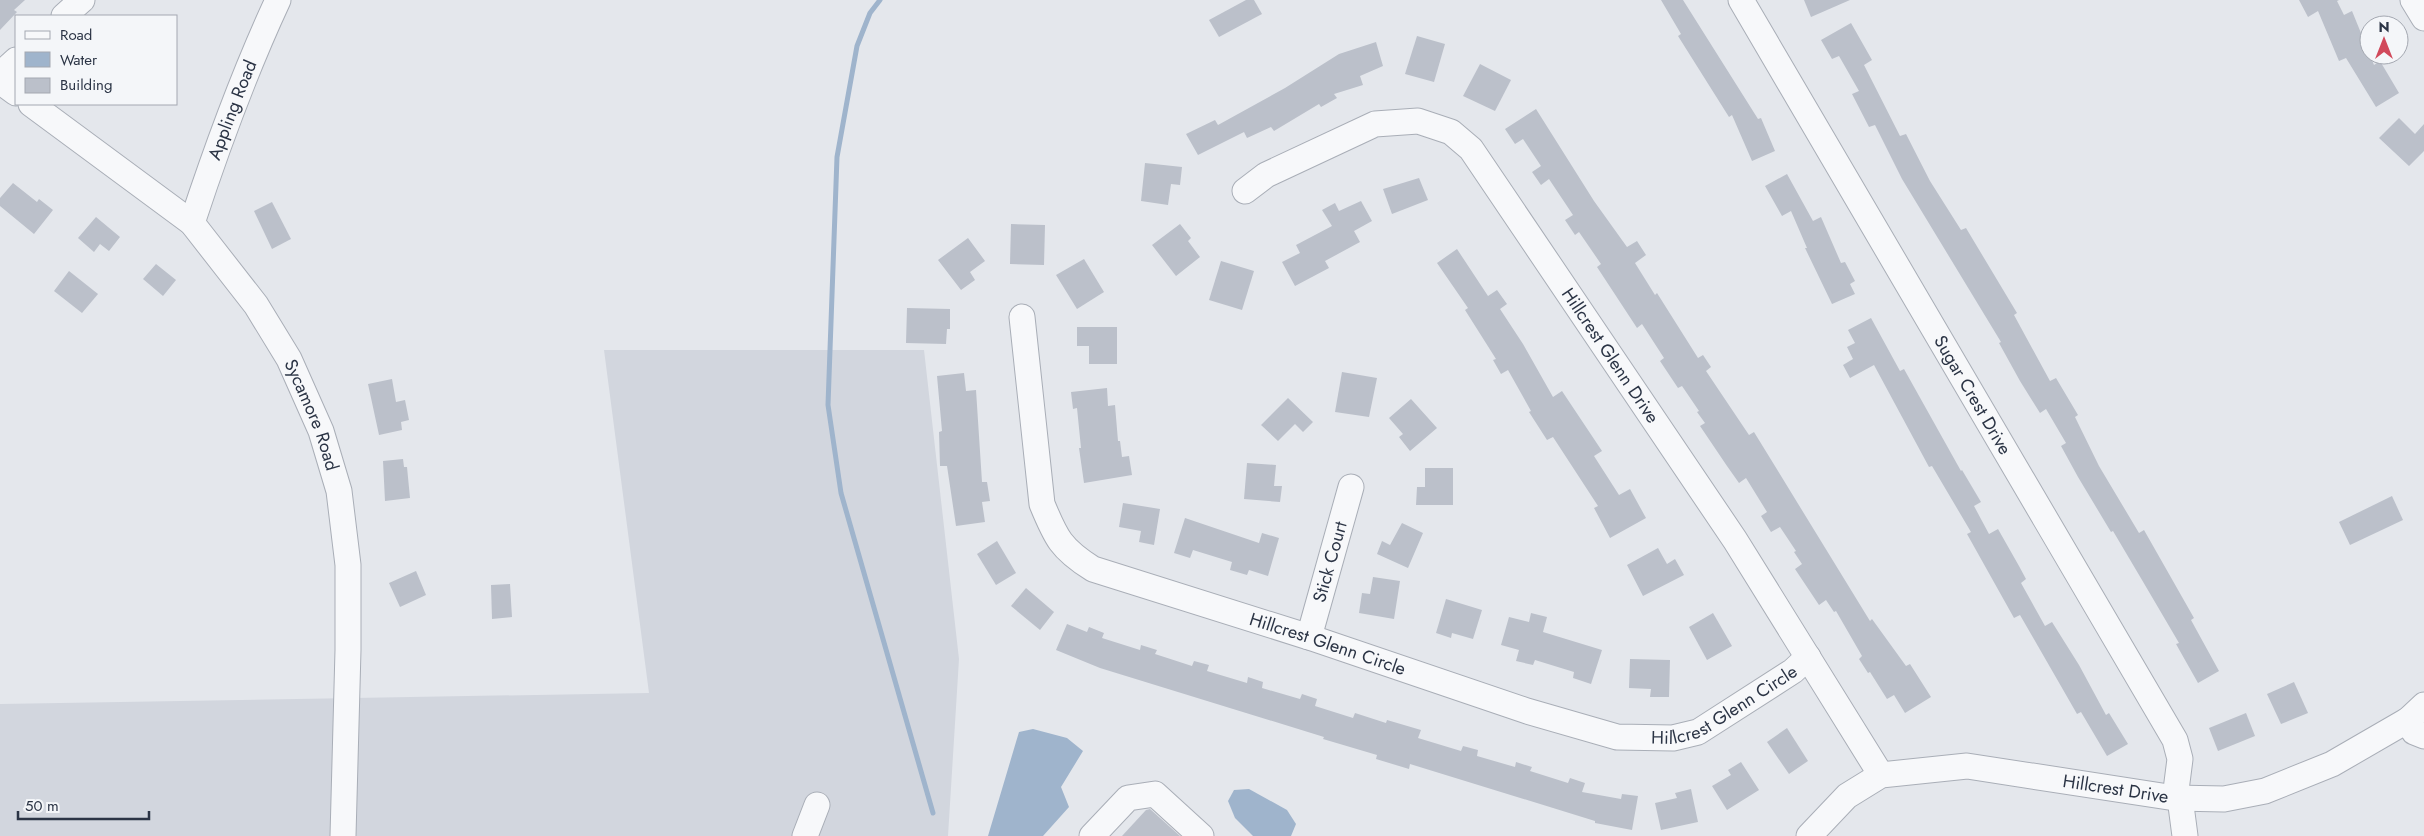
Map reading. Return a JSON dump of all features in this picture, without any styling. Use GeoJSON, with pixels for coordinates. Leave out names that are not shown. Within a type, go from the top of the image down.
{"type":"FeatureCollection","features":[{"type":"Feature","properties":{"kind":"street"},"geometry":{"type":"LineString","coordinates":[[65,15],[82,0]]}},
{"type":"Feature","properties":{"kind":"street","name":"Appling Road"},"geometry":{"type":"LineString","coordinates":[[192,223],[214,156],[246,70],[278,0]]}},
{"type":"Feature","properties":{"kind":"street","name":"Sugar Crest Drive"},"geometry":{"type":"LineString","coordinates":[[1741,0],[2174,740],[2180,759],[2178,798],[2185,836]]}},
{"type":"Feature","properties":{"kind":"street"},"geometry":{"type":"LineString","coordinates":[[2413,0],[2424,18]]}},
{"type":"Feature","properties":{"kind":"street"},"geometry":{"type":"LineString","coordinates":[[0,75],[15,61]]}},
{"type":"Feature","properties":{"kind":"street"},"geometry":{"type":"LineString","coordinates":[[0,81],[15,92]]}},
{"type":"Feature","properties":{"kind":"street","name":"Sycamore Road"},"geometry":{"type":"LineString","coordinates":[[32,105],[192,223],[256,305],[289,359],[321,431],[339,490],[348,575],[343,836]]}},
{"type":"Feature","properties":{"kind":"street","name":"Hillcrest Glenn Drive"},"geometry":{"type":"LineString","coordinates":[[1245,191],[1266,175],[1375,124],[1418,121],[1451,132],[1471,149],[1735,540],[1882,775]]}},
{"type":"Feature","properties":{"kind":"street","name":"Hillcrest Glenn Circle"},"geometry":{"type":"LineString","coordinates":[[1022,317],[1042,504],[1053,531],[1070,555],[1093,569],[1309,637],[1527,711],[1617,737],[1673,738],[1698,732],[1793,671],[1808,657]]}},
{"type":"Feature","properties":{"kind":"street","name":"Stick Court"},"geometry":{"type":"LineString","coordinates":[[1309,637],[1351,487]]}},
{"type":"Feature","properties":{"kind":"street","name":"Hillcrest Drive"},"geometry":{"type":"LineString","coordinates":[[1808,836],[1847,796],[1882,775],[1967,766],[2178,798],[2224,799],[2265,792],[2332,764],[2419,720]]}},
{"type":"Feature","properties":{"kind":"street"},"geometry":{"type":"LineString","coordinates":[[1092,836],[1128,798],[1155,794],[1201,836]]}},
{"type":"Feature","properties":{"kind":"street"},"geometry":{"type":"LineString","coordinates":[[805,836],[817,805]]}},
{"type":"Feature","properties":{"kind":"shaded area"},"geometry":{"type":"Polygon","coordinates":[[[604,350],[924,350],[959,659],[948,836],[0,836],[0,704],[649,693],[604,350]]]}},
{"type":"Feature","properties":{"kind":"water"},"geometry":{"type":"Polygon","coordinates":[[[1033,729],[1067,738],[1083,751],[1061,787],[1069,807],[1043,836],[988,836],[1019,732],[1033,729]]]}},
{"type":"Feature","properties":{"kind":"water"},"geometry":{"type":"Polygon","coordinates":[[[1249,789],[1287,810],[1296,824],[1291,836],[1253,836],[1235,818],[1228,801],[1234,790],[1249,789]]]}},
{"type":"Feature","properties":{"kind":"building"},"geometry":{"type":"Polygon","coordinates":[[[0,0],[25,0],[14,10],[17,12],[0,30],[0,0]]]}},
{"type":"Feature","properties":{"kind":"building"},"geometry":{"type":"Polygon","coordinates":[[[1246,0],[1254,0],[1262,14],[1219,37],[1209,20],[1246,0]]]}},
{"type":"Feature","properties":{"kind":"building"},"geometry":{"type":"Polygon","coordinates":[[[1661,0],[1683,0],[1758,119],[1761,118],[1775,151],[1752,161],[1732,115],[1729,117],[1678,36],[1681,34],[1661,0]]]}},
{"type":"Feature","properties":{"kind":"building"},"geometry":{"type":"Polygon","coordinates":[[[1804,0],[1850,0],[1811,17],[1804,0]]]}},
{"type":"Feature","properties":{"kind":"building"},"geometry":{"type":"Polygon","coordinates":[[[2299,0],[2339,0],[2337,1],[2344,15],[2352,11],[2359,28],[2359,65],[2382,65],[2399,93],[2376,107],[2346,58],[2339,61],[2318,11],[2308,17],[2299,0]]]}},
{"type":"Feature","properties":{"kind":"building"},"geometry":{"type":"Polygon","coordinates":[[[1851,23],[1872,60],[1864,65],[1900,136],[1906,134],[1930,181],[1961,230],[1966,228],[2017,313],[2014,315],[2050,381],[2056,378],[2078,415],[2075,417],[2099,466],[2139,533],[2144,530],[2194,618],[2191,620],[2219,671],[2198,683],[2176,644],[2179,643],[2113,531],[2111,532],[2078,477],[2061,446],[2066,443],[2046,409],[2040,413],[2020,381],[1999,343],[2001,342],[1902,179],[1875,125],[1869,127],[1852,94],[1859,91],[1839,56],[1832,59],[1821,40],[1851,23]]]}},
{"type":"Feature","properties":{"kind":"building"},"geometry":{"type":"Polygon","coordinates":[[[1417,36],[1445,44],[1434,82],[1405,74],[1417,36]]]}},
{"type":"Feature","properties":{"kind":"building"},"geometry":{"type":"Polygon","coordinates":[[[1376,42],[1383,66],[1360,76],[1363,85],[1334,94],[1337,98],[1321,107],[1319,104],[1274,131],[1271,127],[1247,138],[1244,132],[1198,155],[1186,134],[1215,120],[1218,125],[1285,88],[1339,54],[1376,42]]]}},
{"type":"Feature","properties":{"kind":"building"},"geometry":{"type":"Polygon","coordinates":[[[1480,64],[1511,80],[1495,111],[1463,96],[1480,64]]]}},
{"type":"Feature","properties":{"kind":"building"},"geometry":{"type":"Polygon","coordinates":[[[1536,109],[1594,201],[1627,247],[1637,241],[1646,255],[1635,263],[1655,295],[1657,293],[1698,358],[1703,355],[1711,367],[1706,371],[1749,435],[1754,432],[1870,621],[1872,619],[1906,666],[1910,664],[1931,697],[1905,713],[1894,695],[1887,699],[1870,672],[1868,673],[1859,659],[1862,656],[1836,611],[1834,612],[1826,600],[1819,605],[1795,569],[1802,564],[1794,552],[1796,551],[1780,527],[1771,532],[1761,516],[1767,512],[1746,478],[1739,483],[1727,466],[1700,426],[1705,423],[1697,412],[1699,411],[1682,386],[1678,388],[1660,361],[1664,358],[1642,324],[1637,328],[1597,267],[1601,264],[1579,232],[1575,235],[1565,220],[1573,215],[1549,179],[1541,185],[1532,172],[1541,166],[1523,139],[1515,144],[1505,129],[1536,109]]]}},
{"type":"Feature","properties":{"kind":"building"},"geometry":{"type":"Polygon","coordinates":[[[2399,118],[2415,134],[2424,124],[2424,151],[2409,166],[2379,138],[2399,118]]]}},
{"type":"Feature","properties":{"kind":"building"},"geometry":{"type":"Polygon","coordinates":[[[1145,163],[1182,167],[1180,185],[1171,184],[1168,205],[1141,201],[1145,163]]]}},
{"type":"Feature","properties":{"kind":"building"},"geometry":{"type":"Polygon","coordinates":[[[1787,174],[1813,221],[1821,217],[1841,263],[1845,262],[1855,281],[1850,284],[1855,294],[1832,304],[1805,248],[1807,248],[1791,211],[1782,216],[1765,186],[1787,174]]]}},
{"type":"Feature","properties":{"kind":"building"},"geometry":{"type":"Polygon","coordinates":[[[1419,178],[1428,200],[1392,214],[1383,189],[1419,178]]]}},
{"type":"Feature","properties":{"kind":"building"},"geometry":{"type":"Polygon","coordinates":[[[13,183],[37,202],[39,199],[53,210],[34,234],[0,206],[0,198],[13,183]]]}},
{"type":"Feature","properties":{"kind":"building"},"geometry":{"type":"Polygon","coordinates":[[[1361,201],[1372,221],[1354,231],[1360,242],[1325,261],[1329,268],[1295,286],[1282,262],[1300,253],[1296,245],[1332,226],[1322,210],[1335,203],[1339,211],[1361,201]]]}},
{"type":"Feature","properties":{"kind":"building"},"geometry":{"type":"Polygon","coordinates":[[[272,202],[291,239],[272,249],[254,211],[272,202]]]}},
{"type":"Feature","properties":{"kind":"building"},"geometry":{"type":"Polygon","coordinates":[[[96,217],[120,237],[109,251],[100,244],[94,252],[78,238],[96,217]]]}},
{"type":"Feature","properties":{"kind":"building"},"geometry":{"type":"Polygon","coordinates":[[[1011,224],[1045,225],[1044,265],[1010,264],[1011,224]]]}},
{"type":"Feature","properties":{"kind":"building"},"geometry":{"type":"Polygon","coordinates":[[[1180,224],[1191,238],[1188,241],[1200,257],[1176,276],[1152,245],[1180,224]]]}},
{"type":"Feature","properties":{"kind":"building"},"geometry":{"type":"Polygon","coordinates":[[[968,238],[985,261],[970,272],[975,280],[961,290],[938,260],[968,238]]]}},
{"type":"Feature","properties":{"kind":"building"},"geometry":{"type":"Polygon","coordinates":[[[1457,249],[1488,296],[1497,290],[1507,304],[1500,309],[1523,344],[1553,397],[1562,391],[1602,451],[1594,456],[1619,495],[1630,489],[1646,518],[1610,538],[1594,508],[1598,506],[1553,437],[1547,440],[1529,412],[1531,411],[1508,370],[1501,374],[1493,360],[1496,359],[1465,310],[1468,308],[1437,263],[1457,249]]]}},
{"type":"Feature","properties":{"kind":"building"},"geometry":{"type":"Polygon","coordinates":[[[1084,259],[1104,292],[1077,309],[1056,275],[1084,259]]]}},
{"type":"Feature","properties":{"kind":"building"},"geometry":{"type":"Polygon","coordinates":[[[1221,261],[1254,271],[1242,310],[1209,300],[1221,261]]]}},
{"type":"Feature","properties":{"kind":"building"},"geometry":{"type":"Polygon","coordinates":[[[156,264],[176,280],[163,296],[143,279],[156,264]]]}},
{"type":"Feature","properties":{"kind":"building"},"geometry":{"type":"Polygon","coordinates":[[[69,271],[98,294],[82,313],[54,291],[69,271]]]}},
{"type":"Feature","properties":{"kind":"building"},"geometry":{"type":"Polygon","coordinates":[[[907,308],[950,309],[950,329],[947,329],[946,344],[906,343],[907,308]]]}},
{"type":"Feature","properties":{"kind":"building"},"geometry":{"type":"Polygon","coordinates":[[[1871,318],[1900,371],[1904,369],[1961,471],[1981,502],[1974,506],[1989,534],[1998,529],[2026,579],[2021,583],[2045,626],[2052,622],[2079,665],[2106,715],[2109,713],[2128,744],[2107,756],[2081,712],[2077,714],[2020,615],[2014,618],[1967,534],[1971,532],[1932,466],[1929,467],[1874,365],[1850,378],[1843,365],[1853,359],[1847,347],[1855,343],[1848,330],[1871,318]]]}},
{"type":"Feature","properties":{"kind":"building"},"geometry":{"type":"Polygon","coordinates":[[[1077,327],[1117,327],[1117,364],[1089,364],[1089,346],[1077,346],[1077,327]]]}},
{"type":"Feature","properties":{"kind":"building"},"geometry":{"type":"Polygon","coordinates":[[[1342,372],[1377,378],[1369,417],[1335,412],[1342,372]]]}},
{"type":"Feature","properties":{"kind":"building"},"geometry":{"type":"Polygon","coordinates":[[[964,373],[966,391],[976,390],[982,482],[987,482],[990,501],[982,502],[985,522],[956,526],[947,466],[940,466],[939,432],[942,431],[937,376],[964,373]]]}},
{"type":"Feature","properties":{"kind":"building"},"geometry":{"type":"Polygon","coordinates":[[[392,379],[396,402],[405,400],[409,420],[401,422],[402,430],[379,435],[368,384],[392,379]]]}},
{"type":"Feature","properties":{"kind":"building"},"geometry":{"type":"Polygon","coordinates":[[[1107,388],[1108,406],[1115,405],[1118,441],[1120,441],[1122,457],[1129,456],[1132,475],[1084,483],[1079,448],[1081,448],[1077,408],[1073,409],[1071,392],[1107,388]]]}},
{"type":"Feature","properties":{"kind":"building"},"geometry":{"type":"Polygon","coordinates":[[[1288,398],[1313,422],[1303,432],[1295,424],[1278,441],[1261,425],[1288,398]]]}},
{"type":"Feature","properties":{"kind":"building"},"geometry":{"type":"Polygon","coordinates":[[[1411,399],[1437,428],[1410,451],[1399,437],[1403,434],[1389,418],[1411,399]]]}},
{"type":"Feature","properties":{"kind":"building"},"geometry":{"type":"Polygon","coordinates":[[[403,459],[404,467],[407,467],[410,498],[385,501],[383,461],[403,459]]]}},
{"type":"Feature","properties":{"kind":"building"},"geometry":{"type":"Polygon","coordinates":[[[1247,463],[1276,465],[1274,486],[1282,486],[1280,502],[1244,499],[1247,463]]]}},
{"type":"Feature","properties":{"kind":"building"},"geometry":{"type":"Polygon","coordinates":[[[1425,468],[1453,468],[1453,505],[1416,505],[1417,487],[1425,487],[1425,468]]]}},
{"type":"Feature","properties":{"kind":"building"},"geometry":{"type":"Polygon","coordinates":[[[2392,496],[2403,520],[2350,545],[2339,522],[2392,496]]]}},
{"type":"Feature","properties":{"kind":"building"},"geometry":{"type":"Polygon","coordinates":[[[1123,503],[1160,509],[1154,545],[1139,542],[1141,531],[1119,527],[1123,503]]]}},
{"type":"Feature","properties":{"kind":"building"},"geometry":{"type":"Polygon","coordinates":[[[1185,518],[1259,543],[1262,533],[1279,538],[1268,576],[1249,570],[1247,575],[1230,570],[1232,562],[1193,550],[1190,558],[1174,553],[1185,518]]]}},
{"type":"Feature","properties":{"kind":"building"},"geometry":{"type":"Polygon","coordinates":[[[1402,523],[1423,533],[1408,568],[1377,554],[1382,541],[1390,545],[1402,523]]]}},
{"type":"Feature","properties":{"kind":"building"},"geometry":{"type":"Polygon","coordinates":[[[997,541],[1016,573],[996,585],[977,554],[997,541]]]}},
{"type":"Feature","properties":{"kind":"building"},"geometry":{"type":"Polygon","coordinates":[[[1658,548],[1667,564],[1675,559],[1684,575],[1643,596],[1627,565],[1658,548]]]}},
{"type":"Feature","properties":{"kind":"building"},"geometry":{"type":"Polygon","coordinates":[[[416,571],[426,595],[400,607],[389,583],[416,571]]]}},
{"type":"Feature","properties":{"kind":"building"},"geometry":{"type":"Polygon","coordinates":[[[1373,577],[1400,581],[1394,619],[1359,613],[1362,593],[1370,594],[1373,577]]]}},
{"type":"Feature","properties":{"kind":"building"},"geometry":{"type":"Polygon","coordinates":[[[510,584],[512,617],[492,619],[491,585],[510,584]]]}},
{"type":"Feature","properties":{"kind":"building"},"geometry":{"type":"Polygon","coordinates":[[[1026,588],[1054,612],[1040,630],[1011,606],[1026,588]]]}},
{"type":"Feature","properties":{"kind":"building"},"geometry":{"type":"Polygon","coordinates":[[[1446,599],[1482,610],[1473,639],[1452,633],[1451,638],[1436,633],[1446,599]]]}},
{"type":"Feature","properties":{"kind":"building"},"geometry":{"type":"Polygon","coordinates":[[[1531,613],[1547,617],[1543,632],[1602,650],[1591,684],[1573,678],[1574,672],[1535,660],[1533,665],[1516,661],[1519,650],[1501,645],[1509,617],[1529,622],[1531,613]]]}},
{"type":"Feature","properties":{"kind":"building"},"geometry":{"type":"Polygon","coordinates":[[[1713,613],[1732,646],[1707,660],[1689,627],[1713,613]]]}},
{"type":"Feature","properties":{"kind":"building"},"geometry":{"type":"Polygon","coordinates":[[[1067,624],[1087,632],[1089,627],[1104,633],[1102,638],[1140,650],[1141,645],[1157,650],[1155,654],[1192,666],[1194,661],[1209,665],[1207,671],[1247,683],[1248,677],[1263,682],[1262,688],[1300,699],[1302,694],[1317,699],[1315,706],[1353,718],[1355,713],[1386,723],[1387,720],[1421,730],[1418,738],[1461,751],[1463,746],[1478,750],[1477,756],[1515,767],[1516,762],[1532,767],[1530,771],[1568,783],[1570,778],[1585,783],[1582,792],[1621,799],[1622,794],[1638,796],[1632,830],[1595,823],[1595,821],[1410,764],[1409,769],[1376,759],[1377,755],[1323,739],[1324,737],[1100,668],[1056,650],[1067,624]]]}},
{"type":"Feature","properties":{"kind":"building"},"geometry":{"type":"Polygon","coordinates":[[[1630,659],[1670,660],[1669,697],[1650,697],[1651,689],[1629,688],[1630,659]]]}},
{"type":"Feature","properties":{"kind":"building"},"geometry":{"type":"Polygon","coordinates":[[[2294,682],[2308,713],[2281,724],[2267,694],[2294,682]]]}},
{"type":"Feature","properties":{"kind":"building"},"geometry":{"type":"Polygon","coordinates":[[[2246,713],[2255,736],[2218,751],[2209,728],[2246,713]]]}},
{"type":"Feature","properties":{"kind":"building"},"geometry":{"type":"Polygon","coordinates":[[[1787,728],[1808,761],[1789,774],[1767,742],[1787,728]]]}},
{"type":"Feature","properties":{"kind":"building"},"geometry":{"type":"Polygon","coordinates":[[[1741,762],[1759,790],[1727,810],[1712,786],[1731,775],[1728,770],[1741,762]]]}},
{"type":"Feature","properties":{"kind":"building"},"geometry":{"type":"Polygon","coordinates":[[[1691,789],[1698,822],[1661,830],[1655,803],[1677,798],[1675,793],[1691,789]]]}},
{"type":"Feature","properties":{"kind":"building"},"geometry":{"type":"Polygon","coordinates":[[[1150,809],[1180,836],[1122,836],[1146,810],[1150,809]]]}},
{"type":"Feature","properties":{"kind":"waterway"},"geometry":{"type":"LineString","coordinates":[[880,0],[870,13],[857,46],[837,157],[828,405],[841,493],[933,813]]}}]}
